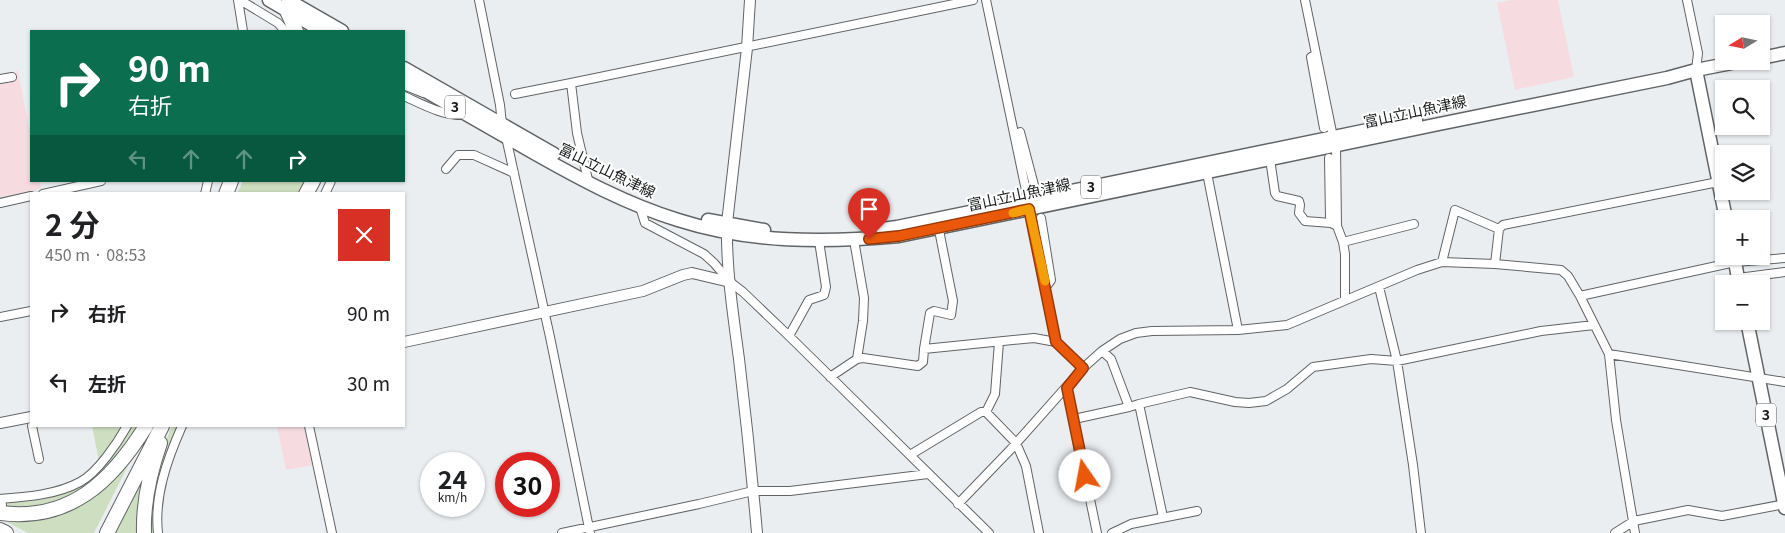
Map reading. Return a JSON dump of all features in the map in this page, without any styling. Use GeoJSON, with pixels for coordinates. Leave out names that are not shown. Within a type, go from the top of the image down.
{"type":"FeatureCollection","features":[{"type":"Feature","properties":{"kind":"highway"},"geometry":{"type":"LineString","coordinates":[[288,3],[296,30]]}},
{"type":"Feature","properties":{"kind":"highway"},"geometry":{"type":"LineString","coordinates":[[405,80],[424,90]]}},
{"type":"Feature","properties":{"kind":"highway"},"geometry":{"type":"LineString","coordinates":[[0,505],[16,514],[44,512],[68,505],[93,490],[114,470],[145,427]]}},
{"type":"Feature","properties":{"kind":"highway"},"geometry":{"type":"LineString","coordinates":[[99,533],[152,427]]}},
{"type":"Feature","properties":{"kind":"highway"},"geometry":{"type":"LineString","coordinates":[[107,533],[161,427]]}},
{"type":"Feature","properties":{"kind":"highway"},"geometry":{"type":"LineString","coordinates":[[144,533],[144,512],[148,483],[166,427]]}},
{"type":"Feature","properties":{"kind":"highway"},"geometry":{"type":"LineString","coordinates":[[0,530],[6,533]]}},
{"type":"Feature","properties":{"kind":"main road"},"geometry":{"type":"LineString","coordinates":[[268,0],[288,3],[340,30]]}},
{"type":"Feature","properties":{"kind":"main road"},"geometry":{"type":"LineString","coordinates":[[288,3],[321,30]]}},
{"type":"Feature","properties":{"kind":"main road"},"geometry":{"type":"LineString","coordinates":[[1770,56],[1785,53]]}},
{"type":"Feature","properties":{"kind":"main road","name":"富山立山魚津線"},"geometry":{"type":"LineString","coordinates":[[424,90],[506,137],[640,207],[678,220],[727,228],[770,238],[819,241],[899,236],[938,223],[1031,200],[1331,137],[1667,78],[1715,66]]}},
{"type":"Feature","properties":{"kind":"main road","name":"富山立山魚津線"},"geometry":{"type":"LineString","coordinates":[[405,69],[502,124],[588,179],[727,228],[856,232],[938,223]]}},
{"type":"Feature","properties":{"kind":"main road"},"geometry":{"type":"LineString","coordinates":[[1696,70],[1715,167]]}},
{"type":"Feature","properties":{"kind":"main road","name":"富山立山魚津線"},"geometry":{"type":"LineString","coordinates":[[1031,200],[1206,173],[1270,160],[1331,137]]}},
{"type":"Feature","properties":{"kind":"main road","name":"3"},"geometry":{"type":"LineString","coordinates":[[1749,330],[1785,505]]}},
{"type":"Feature","properties":{"kind":"street"},"geometry":{"type":"LineString","coordinates":[[239,0],[243,30]]}},
{"type":"Feature","properties":{"kind":"street"},"geometry":{"type":"LineString","coordinates":[[239,0],[278,23],[284,30]]}},
{"type":"Feature","properties":{"kind":"street"},"geometry":{"type":"LineString","coordinates":[[479,0],[500,104],[502,124]]}},
{"type":"Feature","properties":{"kind":"street"},"geometry":{"type":"LineString","coordinates":[[750,0],[747,48],[727,228],[730,282],[757,533]]}},
{"type":"Feature","properties":{"kind":"street"},"geometry":{"type":"LineString","coordinates":[[515,94],[747,48],[973,0]]}},
{"type":"Feature","properties":{"kind":"street"},"geometry":{"type":"LineString","coordinates":[[986,0],[1031,200]]}},
{"type":"Feature","properties":{"kind":"street"},"geometry":{"type":"LineString","coordinates":[[1305,0],[1331,137],[1334,224]]}},
{"type":"Feature","properties":{"kind":"street"},"geometry":{"type":"LineString","coordinates":[[1687,0],[1698,53],[1696,70]]}},
{"type":"Feature","properties":{"kind":"street"},"geometry":{"type":"LineString","coordinates":[[1316,52],[1311,57],[1331,137]]}},
{"type":"Feature","properties":{"kind":"street"},"geometry":{"type":"LineString","coordinates":[[0,79],[12,77]]}},
{"type":"Feature","properties":{"kind":"street"},"geometry":{"type":"LineString","coordinates":[[571,83],[577,133],[588,179]]}},
{"type":"Feature","properties":{"kind":"street"},"geometry":{"type":"LineString","coordinates":[[405,96],[453,116],[469,115]]}},
{"type":"Feature","properties":{"kind":"street"},"geometry":{"type":"LineString","coordinates":[[1013,122],[1019,128],[1056,342]]}},
{"type":"Feature","properties":{"kind":"street"},"geometry":{"type":"LineString","coordinates":[[506,137],[590,530]]}},
{"type":"Feature","properties":{"kind":"street"},"geometry":{"type":"LineString","coordinates":[[446,169],[458,155],[474,155],[514,173]]}},
{"type":"Feature","properties":{"kind":"street"},"geometry":{"type":"LineString","coordinates":[[1329,158],[1334,224],[1343,242],[1345,300]]}},
{"type":"Feature","properties":{"kind":"street"},"geometry":{"type":"LineString","coordinates":[[1270,160],[1277,196],[1299,201],[1299,213],[1305,221],[1334,224]]}},
{"type":"Feature","properties":{"kind":"street"},"geometry":{"type":"LineString","coordinates":[[1206,173],[1238,330]]}},
{"type":"Feature","properties":{"kind":"street"},"geometry":{"type":"LineString","coordinates":[[52,192],[97,182]]}},
{"type":"Feature","properties":{"kind":"street"},"geometry":{"type":"LineString","coordinates":[[1495,264],[1499,229],[1503,224],[1715,183]]}},
{"type":"Feature","properties":{"kind":"street"},"geometry":{"type":"LineString","coordinates":[[0,203],[30,196]]}},
{"type":"Feature","properties":{"kind":"street"},"geometry":{"type":"LineString","coordinates":[[640,207],[646,223],[704,254],[714,263],[730,282],[789,336],[988,533]]}},
{"type":"Feature","properties":{"kind":"street"},"geometry":{"type":"LineString","coordinates":[[1442,262],[1455,210],[1499,229]]}},
{"type":"Feature","properties":{"kind":"street"},"geometry":{"type":"LineString","coordinates":[[1041,218],[1051,280],[1046,287]]}},
{"type":"Feature","properties":{"kind":"street"},"geometry":{"type":"LineString","coordinates":[[830,377],[857,359],[862,358],[918,366],[923,362],[930,312],[934,311],[951,315],[954,301],[938,223]]}},
{"type":"Feature","properties":{"kind":"street"},"geometry":{"type":"LineString","coordinates":[[1343,242],[1414,224]]}},
{"type":"Feature","properties":{"kind":"street"},"geometry":{"type":"LineString","coordinates":[[854,240],[864,298],[863,321],[857,359]]}},
{"type":"Feature","properties":{"kind":"street"},"geometry":{"type":"LineString","coordinates":[[789,336],[809,300],[824,296],[826,286],[819,241]]}},
{"type":"Feature","properties":{"kind":"street"},"geometry":{"type":"LineString","coordinates":[[1770,258],[1785,258]]}},
{"type":"Feature","properties":{"kind":"street"},"geometry":{"type":"LineString","coordinates":[[958,504],[1067,388],[1083,368],[1102,351],[1120,339],[1136,333],[1152,331],[1238,330],[1287,325],[1417,270],[1442,262],[1495,264],[1561,270],[1568,276],[1580,296],[1609,354],[1616,420],[1636,533]]}},
{"type":"Feature","properties":{"kind":"street"},"geometry":{"type":"LineString","coordinates":[[1580,296],[1715,264]]}},
{"type":"Feature","properties":{"kind":"street"},"geometry":{"type":"LineString","coordinates":[[1770,275],[1785,272]]}},
{"type":"Feature","properties":{"kind":"street"},"geometry":{"type":"LineString","coordinates":[[405,342],[643,291],[692,273],[730,282]]}},
{"type":"Feature","properties":{"kind":"street"},"geometry":{"type":"LineString","coordinates":[[1379,287],[1397,361],[1414,465],[1421,533]]}},
{"type":"Feature","properties":{"kind":"street"},"geometry":{"type":"LineString","coordinates":[[0,317],[30,310]]}},
{"type":"Feature","properties":{"kind":"street"},"geometry":{"type":"LineString","coordinates":[[1074,419],[1190,392],[1235,402],[1266,401],[1287,389],[1313,367],[1371,359],[1397,361],[1541,331],[1594,325]]}},
{"type":"Feature","properties":{"kind":"street"},"geometry":{"type":"LineString","coordinates":[[924,349],[1034,338],[1056,342],[1083,368]]}},
{"type":"Feature","properties":{"kind":"street"},"geometry":{"type":"LineString","coordinates":[[986,412],[995,394],[998,342]]}},
{"type":"Feature","properties":{"kind":"street"},"geometry":{"type":"LineString","coordinates":[[1102,351],[1111,359],[1129,407]]}},
{"type":"Feature","properties":{"kind":"street"},"geometry":{"type":"LineString","coordinates":[[1609,354],[1785,382]]}},
{"type":"Feature","properties":{"kind":"street"},"geometry":{"type":"LineString","coordinates":[[1067,388],[1097,533]]}},
{"type":"Feature","properties":{"kind":"street"},"geometry":{"type":"LineString","coordinates":[[1139,404],[1162,517]]}},
{"type":"Feature","properties":{"kind":"street"},"geometry":{"type":"LineString","coordinates":[[910,454],[981,412],[986,412]]}},
{"type":"Feature","properties":{"kind":"street"},"geometry":{"type":"LineString","coordinates":[[986,412],[1016,443],[1026,466],[1039,533]]}},
{"type":"Feature","properties":{"kind":"street"},"geometry":{"type":"LineString","coordinates":[[0,423],[30,420]]}},
{"type":"Feature","properties":{"kind":"street"},"geometry":{"type":"LineString","coordinates":[[32,427],[38,459]]}},
{"type":"Feature","properties":{"kind":"street"},"geometry":{"type":"LineString","coordinates":[[0,505],[67,488],[82,481],[104,460],[119,441],[126,427]]}},
{"type":"Feature","properties":{"kind":"street"},"geometry":{"type":"LineString","coordinates":[[158,533],[156,518],[159,495],[169,457],[182,427]]}},
{"type":"Feature","properties":{"kind":"street"},"geometry":{"type":"LineString","coordinates":[[309,427],[332,533]]}},
{"type":"Feature","properties":{"kind":"street"},"geometry":{"type":"LineString","coordinates":[[562,533],[590,530],[753,491],[790,491],[928,474]]}},
{"type":"Feature","properties":{"kind":"street"},"geometry":{"type":"LineString","coordinates":[[1614,533],[1634,521],[1688,510],[1722,516],[1785,505]]}},
{"type":"Feature","properties":{"kind":"street"},"geometry":{"type":"LineString","coordinates":[[1112,533],[1131,524],[1197,511]]}},
{"type":"Feature","properties":{"kind":"shaded area"},"geometry":{"type":"Polygon","coordinates":[[[1511,0],[1558,0],[1574,77],[1515,90],[1497,3],[1511,0]]]}},
{"type":"Feature","properties":{"kind":"shaded area"},"geometry":{"type":"Polygon","coordinates":[[[18,71],[30,132],[30,182],[40,182],[41,189],[0,197],[0,74],[18,71]]]}},
{"type":"Feature","properties":{"kind":"shaded area"},"geometry":{"type":"Polygon","coordinates":[[[277,427],[306,427],[314,465],[286,470],[277,427]]]}},
{"type":"Feature","properties":{"kind":"green space"},"geometry":{"type":"Polygon","coordinates":[[[243,182],[306,182],[301,192],[238,192],[243,182]]]}},
{"type":"Feature","properties":{"kind":"green space"},"geometry":{"type":"Polygon","coordinates":[[[92,427],[122,427],[114,443],[99,461],[92,427]]]}},
{"type":"Feature","properties":{"kind":"green space"},"geometry":{"type":"Polygon","coordinates":[[[130,427],[140,427],[128,445],[89,488],[50,506],[7,509],[8,500],[67,491],[116,450],[130,427]]]}},
{"type":"Feature","properties":{"kind":"green space"},"geometry":{"type":"Polygon","coordinates":[[[172,427],[179,427],[157,489],[159,533],[150,533],[155,479],[172,427]]]}},
{"type":"Feature","properties":{"kind":"green space"},"geometry":{"type":"Polygon","coordinates":[[[136,450],[94,533],[28,533],[1,519],[59,513],[136,450]]]}},
{"type":"Feature","properties":{"kind":"green space"},"geometry":{"type":"Polygon","coordinates":[[[149,461],[141,533],[113,533],[149,461]]]}},
{"type":"Feature","properties":{"kind":"slow traffic"},"geometry":{"type":"LineString","coordinates":[[1013,213],[1029,209],[1045,281]]}},
{"type":"Feature","properties":{"kind":"route"},"geometry":{"type":"LineString","coordinates":[[869,239],[899,236],[1029,209],[1056,342],[1083,368],[1067,388],[1085,476]]}}]}
